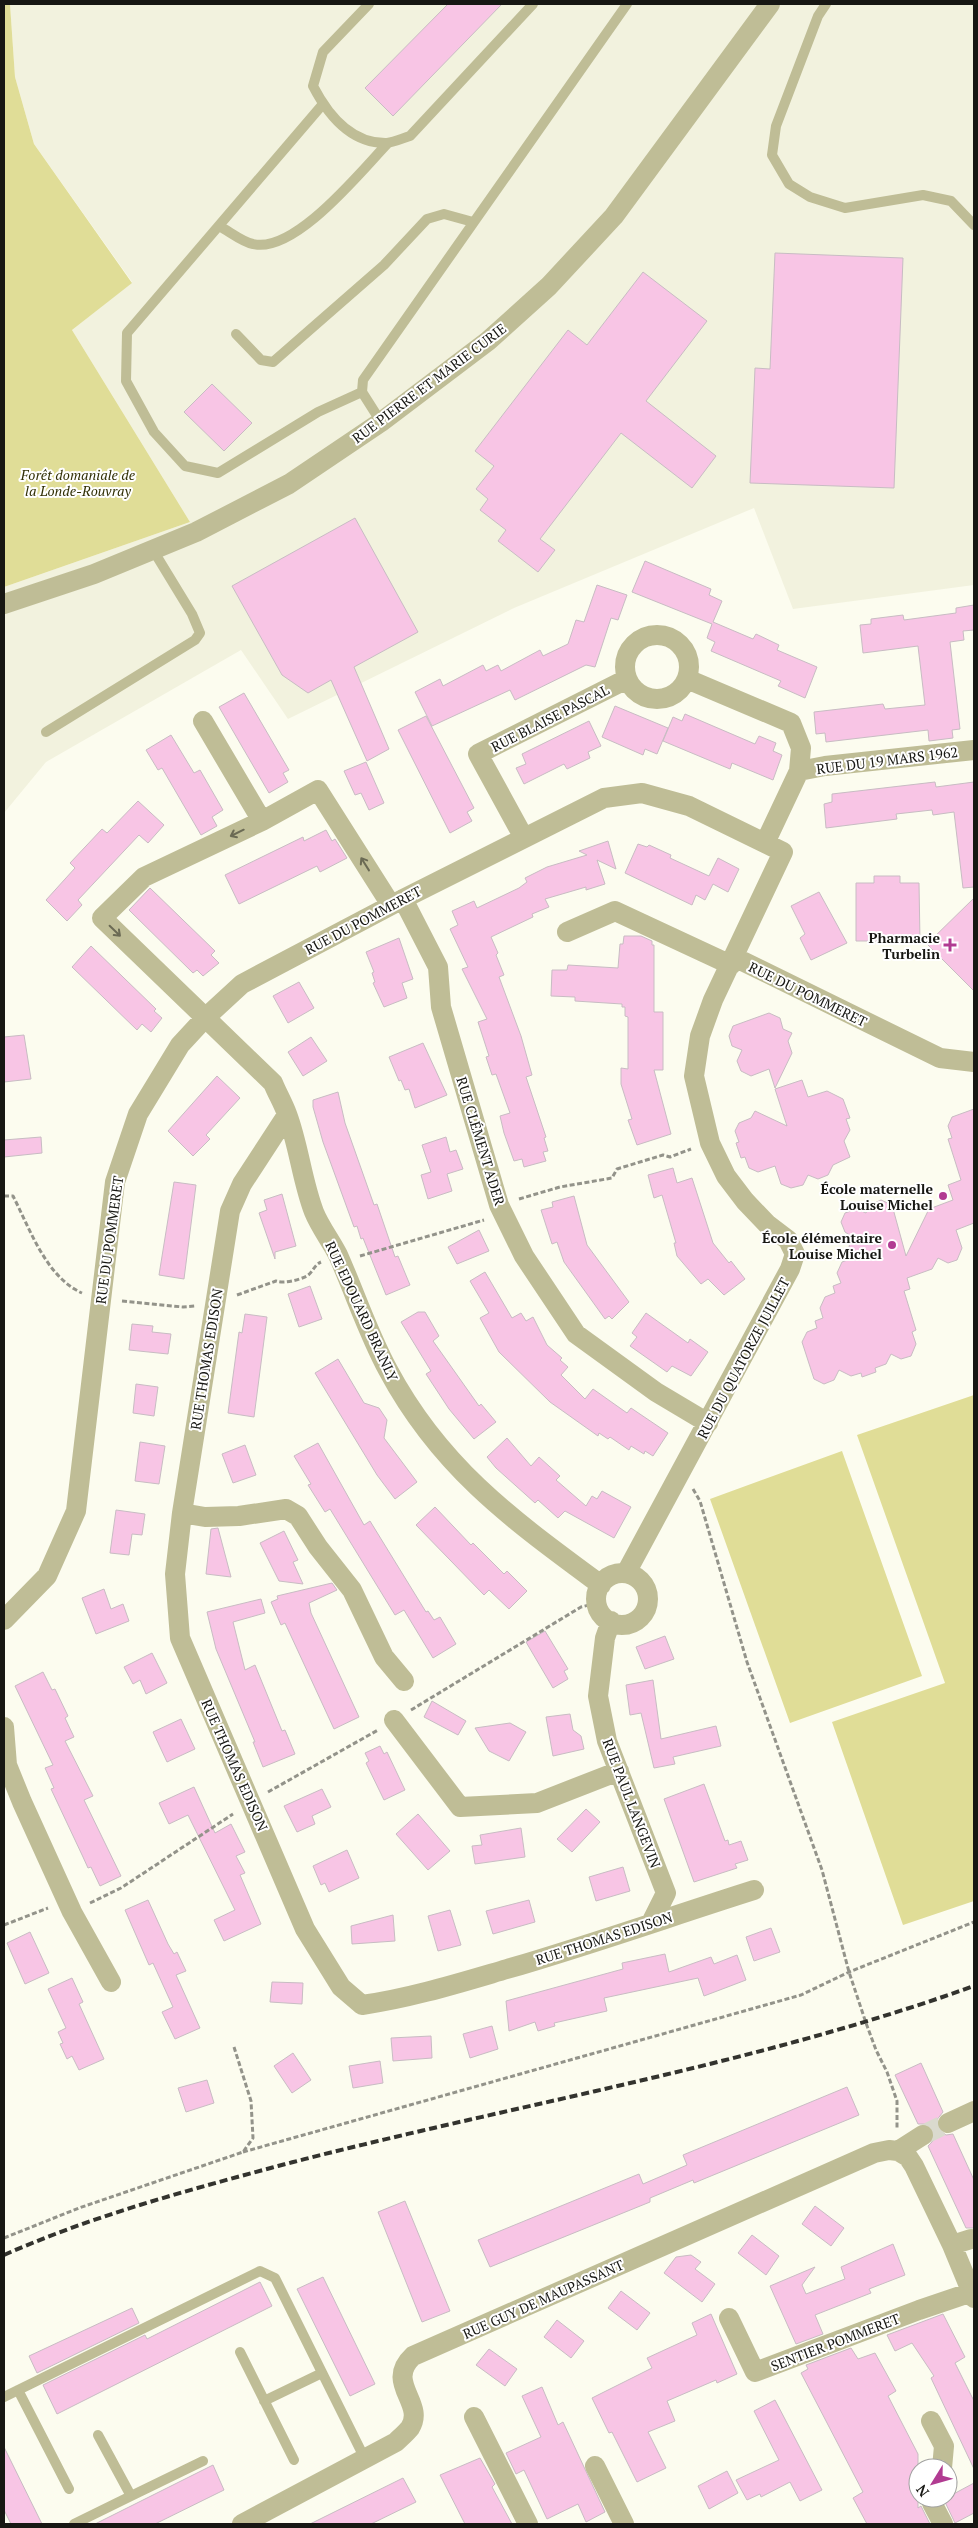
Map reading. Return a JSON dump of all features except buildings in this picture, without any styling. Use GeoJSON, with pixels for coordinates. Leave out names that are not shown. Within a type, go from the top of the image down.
{"type":"FeatureCollection","features":[{"type":"Feature","properties":{"kind":"street","name":"RUE PIERRE ET MARIE CURIE"},"geometry":{"type":"LineString","coordinates":[[4,604],[94,574],[196,532],[289,484],[381,422],[488,341],[549,286],[614,216],[770,4]]}},
{"type":"Feature","properties":{"kind":"street"},"geometry":{"type":"LineString","coordinates":[[657,635],[676,641],[684,649],[689,668],[687,679],[673,695],[663,699],[652,699],[642,696],[633,689],[627,679],[626,659],[630,649],[637,642],[657,635]]}},
{"type":"Feature","properties":{"kind":"street","name":"RUE BLAISE PASCAL"},"geometry":{"type":"LineString","coordinates":[[524,838],[478,754],[627,679]]}},
{"type":"Feature","properties":{"kind":"street"},"geometry":{"type":"LineString","coordinates":[[687,679],[791,723],[801,748],[799,771],[765,843]]}},
{"type":"Feature","properties":{"kind":"street"},"geometry":{"type":"LineString","coordinates":[[203,721],[262,820]]}},
{"type":"Feature","properties":{"kind":"street","name":"RUE DU 19 MARS 1962"},"geometry":{"type":"LineString","coordinates":[[799,771],[825,766],[974,750]]}},
{"type":"Feature","properties":{"kind":"street","name":"RUE CLÉMENT ADER"},"geometry":{"type":"LineString","coordinates":[[262,820],[318,790],[397,902],[438,967],[441,1007],[499,1205],[524,1256],[576,1334],[656,1392],[708,1423]]}},
{"type":"Feature","properties":{"kind":"street","name":"RUE DU POMMERET"},"geometry":{"type":"LineString","coordinates":[[4,1620],[47,1576],[76,1511],[114,1182],[138,1114],[180,1045],[204,1018],[242,984],[397,902],[604,798],[642,793],[689,806],[783,852],[733,961],[940,1058],[974,1062]]}},
{"type":"Feature","properties":{"kind":"street","name":"RUE EDOUARD BRANLY"},"geometry":{"type":"LineString","coordinates":[[262,820],[144,877],[102,918],[273,1083],[287,1115],[315,1213],[338,1254],[367,1328],[388,1370],[413,1412],[447,1458],[485,1496],[599,1594]]}},
{"type":"Feature","properties":{"kind":"street"},"geometry":{"type":"LineString","coordinates":[[567,932],[615,911],[733,961]]}},
{"type":"Feature","properties":{"kind":"street","name":"RUE DU QUATORZE JUILLET"},"geometry":{"type":"LineString","coordinates":[[626,1573],[790,1269],[795,1254],[788,1240],[767,1224],[745,1201],[726,1176],[710,1143],[694,1076],[700,1036],[713,1000],[733,961]]}},
{"type":"Feature","properties":{"kind":"street","name":"RUE THOMAS EDISON"},"geometry":{"type":"LineString","coordinates":[[287,1115],[242,1184],[230,1211],[182,1513],[175,1574],[180,1638],[305,1929],[341,1987],[362,2005],[388,2001],[472,1979],[754,1890]]}},
{"type":"Feature","properties":{"kind":"street"},"geometry":{"type":"LineString","coordinates":[[182,1513],[205,1517],[239,1516],[286,1509],[298,1516],[318,1547],[352,1590],[384,1657],[404,1681]]}},
{"type":"Feature","properties":{"kind":"street"},"geometry":{"type":"LineString","coordinates":[[615,1573],[626,1573],[644,1583],[649,1602],[639,1620],[619,1625],[602,1614],[599,1594],[607,1578],[615,1573]]}},
{"type":"Feature","properties":{"kind":"street","name":"RUE PAUL LANGEVIN"},"geometry":{"type":"LineString","coordinates":[[611,1621],[605,1638],[598,1696],[607,1741],[666,1892],[651,1923]]}},
{"type":"Feature","properties":{"kind":"street"},"geometry":{"type":"LineString","coordinates":[[394,1720],[460,1807],[537,1803],[619,1771]]}},
{"type":"Feature","properties":{"kind":"street"},"geometry":{"type":"LineString","coordinates":[[4,1727],[7,1765],[69,1907],[111,1982]]}},
{"type":"Feature","properties":{"kind":"street"},"geometry":{"type":"LineString","coordinates":[[948,2123],[974,2111]]}},
{"type":"Feature","properties":{"kind":"street","name":"RUE GUY DE MAUPASSANT"},"geometry":{"type":"LineString","coordinates":[[242,2524],[396,2442],[411,2427],[413,2412],[401,2376],[404,2364],[413,2356],[874,2154],[890,2150],[898,2151],[923,2135]]}},
{"type":"Feature","properties":{"kind":"street","name":"SENTIER POMMERET"},"geometry":{"type":"LineString","coordinates":[[729,2318],[754,2372],[910,2313],[973,2295],[962,2242],[908,2157],[898,2151]]}},
{"type":"Feature","properties":{"kind":"street"},"geometry":{"type":"LineString","coordinates":[[474,2417],[528,2524]]}},
{"type":"Feature","properties":{"kind":"street"},"geometry":{"type":"LineString","coordinates":[[931,2421],[944,2446],[943,2458]]}},
{"type":"Feature","properties":{"kind":"street"},"geometry":{"type":"LineString","coordinates":[[595,2466],[624,2524]]}},
{"type":"Feature","properties":{"kind":"street"},"geometry":{"type":"LineString","coordinates":[[935,2508],[943,2524]]}},
{"type":"Feature","properties":{"kind":"lane"},"geometry":{"type":"LineString","coordinates":[[369,4],[323,52],[314,86],[323,104],[344,128],[361,138],[388,143],[410,136],[533,4]]}},
{"type":"Feature","properties":{"kind":"lane"},"geometry":{"type":"LineString","coordinates":[[381,422],[362,392],[363,380],[373,363],[627,4]]}},
{"type":"Feature","properties":{"kind":"lane"},"geometry":{"type":"LineString","coordinates":[[826,4],[818,16],[776,126],[772,155],[789,184],[810,197],[844,208],[923,195],[942,199],[951,201],[974,225]]}},
{"type":"Feature","properties":{"kind":"lane"},"geometry":{"type":"LineString","coordinates":[[323,104],[127,334],[126,381],[154,432],[185,466],[218,473],[318,412],[362,392]]}},
{"type":"Feature","properties":{"kind":"lane"},"geometry":{"type":"LineString","coordinates":[[219,226],[254,244],[277,242],[311,224],[388,143]]}},
{"type":"Feature","properties":{"kind":"lane"},"geometry":{"type":"LineString","coordinates":[[236,334],[261,360],[274,362],[384,265],[427,219],[444,214],[472,222]]}},
{"type":"Feature","properties":{"kind":"lane"},"geometry":{"type":"LineString","coordinates":[[46,732],[195,640],[200,632],[192,614],[153,550]]}},
{"type":"Feature","properties":{"kind":"lane"},"geometry":{"type":"LineString","coordinates":[[4,2397],[260,2270],[275,2278],[365,2459]]}},
{"type":"Feature","properties":{"kind":"lane"},"geometry":{"type":"LineString","coordinates":[[240,2352],[294,2460]]}},
{"type":"Feature","properties":{"kind":"lane"},"geometry":{"type":"LineString","coordinates":[[264,2401],[322,2373]]}},
{"type":"Feature","properties":{"kind":"lane"},"geometry":{"type":"LineString","coordinates":[[18,2390],[69,2489]]}},
{"type":"Feature","properties":{"kind":"lane"},"geometry":{"type":"LineString","coordinates":[[98,2435],[131,2496]]}},
{"type":"Feature","properties":{"kind":"lane"},"geometry":{"type":"LineString","coordinates":[[74,2524],[203,2460]]}},
{"type":"Feature","properties":{"kind":"path"},"geometry":{"type":"LineString","coordinates":[[682,1472],[700,1501],[747,1662],[822,1870],[849,1972],[876,2050],[887,2072],[897,2101],[898,2151]]}},
{"type":"Feature","properties":{"kind":"path"},"geometry":{"type":"LineString","coordinates":[[4,1925],[69,1907],[121,1888],[252,1802],[394,1720],[581,1607],[599,1594]]}},
{"type":"Feature","properties":{"kind":"path"},"geometry":{"type":"LineString","coordinates":[[4,2238],[79,2208],[243,2152],[801,1995],[849,1972],[974,1922]]}},
{"type":"Feature","properties":{"kind":"path"},"geometry":{"type":"LineString","coordinates":[[234,2047],[251,2101],[253,2138],[243,2152]]}},
{"type":"Feature","properties":{"kind":"shaded area"},"geometry":{"type":"Polygon","coordinates":[[[10,4],[974,4],[974,585],[793,609],[754,508],[514,608],[288,719],[241,650],[46,762],[4,813],[4,587],[190,522],[72,330],[132,282],[34,144],[15,77],[10,4]]]}},
{"type":"Feature","properties":{"kind":"green space","name":"Forêt domaniale de la Londe-Rouvray"},"geometry":{"type":"Polygon","coordinates":[[[4,4],[10,4],[15,77],[34,144],[132,283],[72,330],[190,522],[4,587],[4,4]]]}},
{"type":"Feature","properties":{"kind":"green space"},"geometry":{"type":"Polygon","coordinates":[[[974,1395],[974,1901],[903,1925],[832,1722],[945,1683],[857,1435],[974,1395]]]}},
{"type":"Feature","properties":{"kind":"green space"},"geometry":{"type":"Polygon","coordinates":[[[842,1451],[922,1676],[790,1723],[710,1499],[842,1451]]]}},
{"type":"Feature","properties":{"kind":"tunnel"},"geometry":{"type":"LineString","coordinates":[[923,2135],[948,2123]]}},
{"type":"Feature","properties":{"kind":"railway"},"geometry":{"type":"LineString","coordinates":[[4,2255],[105,2216],[208,2185],[365,2144],[803,2040],[974,1986]]}},
{"type":"Feature","properties":{"kind":"place","name":"Pharmacie Turbelin"},"geometry":{"type":"Point","coordinates":[950,945]}},
{"type":"Feature","properties":{"kind":"place","name":"École maternelle Louise Michel"},"geometry":{"type":"Point","coordinates":[943,1196]}},
{"type":"Feature","properties":{"kind":"place","name":"École élémentaire Louise Michel"},"geometry":{"type":"Point","coordinates":[892,1245]}}]}
